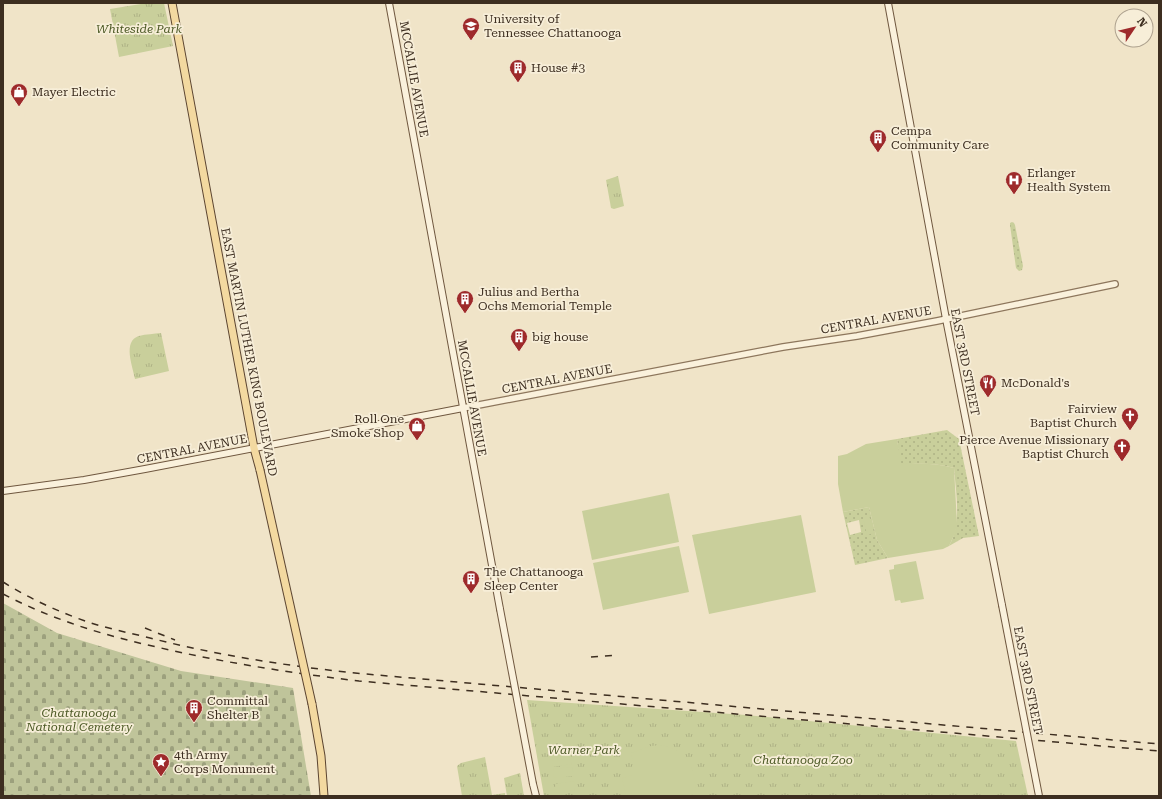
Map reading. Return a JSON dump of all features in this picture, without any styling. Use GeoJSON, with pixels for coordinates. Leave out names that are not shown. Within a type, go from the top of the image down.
{"type":"FeatureCollection","features":[{"type":"Feature","properties":{"kind":"main road","name":"EAST MARTIN LUTHER KING BOULEVARD"},"geometry":{"type":"LineString","coordinates":[[172,3],[254,448],[312,704],[321,756],[324,796]]}},
{"type":"Feature","properties":{"kind":"main road","name":"MCCALLIE AVENUE"},"geometry":{"type":"LineString","coordinates":[[389,3],[500,609],[536,796]]}},
{"type":"Feature","properties":{"kind":"main road","name":"EAST 3RD STREET"},"geometry":{"type":"LineString","coordinates":[[888,3],[946,319],[1039,796]]}},
{"type":"Feature","properties":{"kind":"main road","name":"CENTRAL AVENUE"},"geometry":{"type":"LineString","coordinates":[[3,491],[84,480],[463,408]]}},
{"type":"Feature","properties":{"kind":"street","name":"CENTRAL AVENUE"},"geometry":{"type":"LineString","coordinates":[[463,408],[783,347],[857,336],[1115,284]]}},
{"type":"Feature","properties":{"kind":"green space","name":"Whiteside Park"},"geometry":{"type":"Polygon","coordinates":[[[147,3],[164,3],[173,46],[119,57],[110,9],[147,3]]]}},
{"type":"Feature","properties":{"kind":"green space"},"geometry":{"type":"Polygon","coordinates":[[[618,176],[624,206],[614,209],[611,208],[606,180],[618,176]]]}},
{"type":"Feature","properties":{"kind":"green space"},"geometry":{"type":"Polygon","coordinates":[[[1012,222],[1015,225],[1023,266],[1022,270],[1019,271],[1016,268],[1010,225],[1012,222]]]}},
{"type":"Feature","properties":{"kind":"green space"},"geometry":{"type":"Polygon","coordinates":[[[161,333],[169,371],[135,379],[130,355],[131,343],[139,336],[161,333]]]}},
{"type":"Feature","properties":{"kind":"green space"},"geometry":{"type":"Polygon","coordinates":[[[947,430],[959,439],[979,536],[963,538],[949,546],[956,528],[957,518],[954,468],[927,464],[900,465],[897,439],[947,430]]]}},
{"type":"Feature","properties":{"kind":"green space"},"geometry":{"type":"Polygon","coordinates":[[[897,439],[901,464],[928,464],[954,468],[957,524],[949,546],[943,549],[888,558],[877,540],[869,507],[843,512],[838,484],[838,456],[847,454],[866,444],[897,439]]]}},
{"type":"Feature","properties":{"kind":"green space"},"geometry":{"type":"Polygon","coordinates":[[[669,493],[679,542],[592,560],[582,511],[669,493]]]}},
{"type":"Feature","properties":{"kind":"green space"},"geometry":{"type":"Polygon","coordinates":[[[869,507],[877,540],[888,558],[855,565],[843,512],[869,507]],[[859,520],[847,523],[850,535],[861,532],[859,520]]]}},
{"type":"Feature","properties":{"kind":"green space"},"geometry":{"type":"Polygon","coordinates":[[[801,515],[816,592],[709,614],[692,535],[801,515]]]}},
{"type":"Feature","properties":{"kind":"green space"},"geometry":{"type":"Polygon","coordinates":[[[869,515],[874,533],[867,535],[863,517],[869,515]]]}},
{"type":"Feature","properties":{"kind":"green space"},"geometry":{"type":"Polygon","coordinates":[[[679,546],[689,592],[603,610],[593,563],[679,546]]]}},
{"type":"Feature","properties":{"kind":"green space"},"geometry":{"type":"Polygon","coordinates":[[[916,561],[924,599],[901,603],[900,600],[895,601],[889,570],[894,569],[894,565],[916,561]]]}},
{"type":"Feature","properties":{"kind":"green space","name":"Chattanooga National Cemetery"},"geometry":{"type":"Polygon","coordinates":[[[3,603],[57,633],[181,671],[293,688],[311,796],[3,796],[3,603]]]}},
{"type":"Feature","properties":{"kind":"green space","name":"Warner Park"},"geometry":{"type":"Polygon","coordinates":[[[527,700],[746,715],[1016,741],[1028,796],[544,796],[527,700]]]}},
{"type":"Feature","properties":{"kind":"green space"},"geometry":{"type":"Polygon","coordinates":[[[569,744],[570,753],[551,755],[550,746],[569,744]]]}},
{"type":"Feature","properties":{"kind":"green space"},"geometry":{"type":"Polygon","coordinates":[[[660,745],[678,751],[684,756],[692,768],[696,794],[687,796],[622,796],[626,794],[622,778],[633,775],[633,772],[635,771],[631,753],[651,746],[660,745]]]}},
{"type":"Feature","properties":{"kind":"green space"},"geometry":{"type":"Polygon","coordinates":[[[571,755],[572,764],[553,767],[552,758],[571,755]]]}},
{"type":"Feature","properties":{"kind":"green space"},"geometry":{"type":"Polygon","coordinates":[[[485,757],[492,795],[505,793],[505,796],[462,796],[457,766],[461,763],[485,757]]]}},
{"type":"Feature","properties":{"kind":"green space"},"geometry":{"type":"Polygon","coordinates":[[[572,767],[574,776],[554,778],[553,769],[572,767]]]}},
{"type":"Feature","properties":{"kind":"green space"},"geometry":{"type":"Polygon","coordinates":[[[520,773],[524,796],[507,796],[504,778],[520,773]]]}},
{"type":"Feature","properties":{"kind":"green space"},"geometry":{"type":"Polygon","coordinates":[[[574,781],[575,790],[556,793],[555,784],[574,781]]]}},
{"type":"Feature","properties":{"kind":"railway"},"geometry":{"type":"LineString","coordinates":[[3,582],[68,615],[98,625],[203,650],[311,668],[1159,744]]}},
{"type":"Feature","properties":{"kind":"railway"},"geometry":{"type":"LineString","coordinates":[[3,594],[41,612],[120,638],[210,658],[309,675],[359,681],[1159,751]]}},
{"type":"Feature","properties":{"kind":"railway"},"geometry":{"type":"LineString","coordinates":[[145,628],[175,640]]}},
{"type":"Feature","properties":{"kind":"railway"},"geometry":{"type":"LineString","coordinates":[[591,657],[617,655]]}},
{"type":"Feature","properties":{"kind":"place","name":"University of Tennessee Chattanooga"},"geometry":{"type":"Point","coordinates":[471,41]}},
{"type":"Feature","properties":{"kind":"place","name":"House #3"},"geometry":{"type":"Point","coordinates":[518,83]}},
{"type":"Feature","properties":{"kind":"place","name":"Mayer Electric"},"geometry":{"type":"Point","coordinates":[19,107]}},
{"type":"Feature","properties":{"kind":"place","name":"Cempa Community Care"},"geometry":{"type":"Point","coordinates":[878,153]}},
{"type":"Feature","properties":{"kind":"place","name":"Erlanger Health System"},"geometry":{"type":"Point","coordinates":[1014,195]}},
{"type":"Feature","properties":{"kind":"place","name":"Julius and Bertha Ochs Memorial Temple"},"geometry":{"type":"Point","coordinates":[465,314]}},
{"type":"Feature","properties":{"kind":"place","name":"big house"},"geometry":{"type":"Point","coordinates":[519,352]}},
{"type":"Feature","properties":{"kind":"place","name":"McDonald's"},"geometry":{"type":"Point","coordinates":[988,398]}},
{"type":"Feature","properties":{"kind":"place","name":"Fairview Baptist Church"},"geometry":{"type":"Point","coordinates":[1130,431]}},
{"type":"Feature","properties":{"kind":"place","name":"Roll One Smoke Shop"},"geometry":{"type":"Point","coordinates":[417,441]}},
{"type":"Feature","properties":{"kind":"place","name":"Pierce Avenue Missionary Baptist Church"},"geometry":{"type":"Point","coordinates":[1122,462]}},
{"type":"Feature","properties":{"kind":"place","name":"The Chattanooga Sleep Center"},"geometry":{"type":"Point","coordinates":[471,594]}},
{"type":"Feature","properties":{"kind":"place","name":"Committal Shelter B"},"geometry":{"type":"Point","coordinates":[194,723]}},
{"type":"Feature","properties":{"kind":"place","name":"4th Army Corps Monument"},"geometry":{"type":"Point","coordinates":[161,777]}},
{"type":"Feature","properties":{"kind":"park label","name":"Chattanooga Zoo"},"geometry":{"type":"Point","coordinates":[803,760]}}]}
